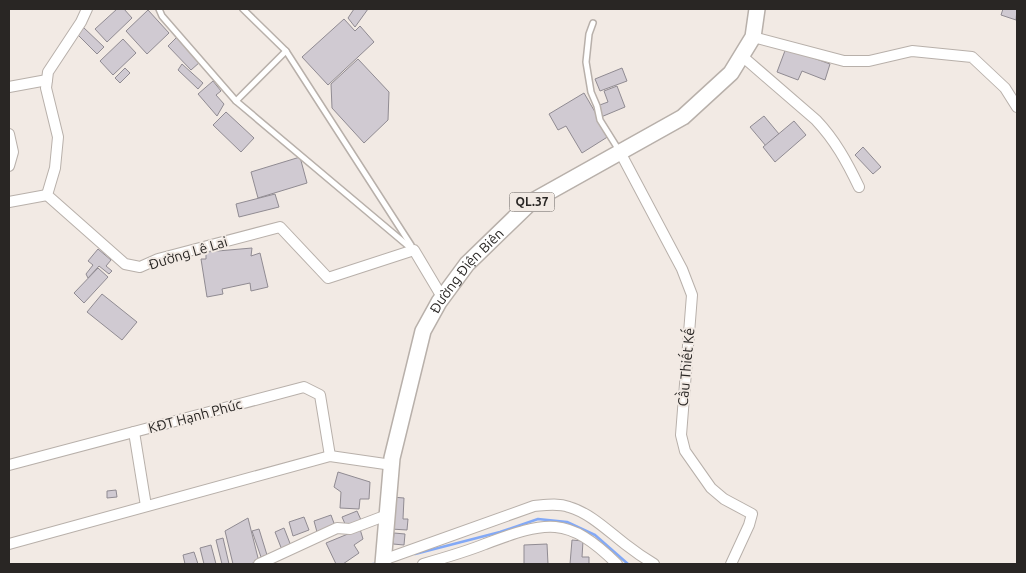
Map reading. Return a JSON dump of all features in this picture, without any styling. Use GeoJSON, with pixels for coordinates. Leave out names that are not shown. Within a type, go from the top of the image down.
{"type":"FeatureCollection","features":[{"type":"Feature","properties":{"kind":"main road","name":"Đường Điện Biên"},"geometry":{"type":"LineString","coordinates":[[383,562],[392,465],[423,331],[442,297],[467,264],[531,202],[683,117],[732,72],[752,37],[757,9]]}},
{"type":"Feature","properties":{"kind":"street"},"geometry":{"type":"LineString","coordinates":[[9,202],[47,195],[55,168],[58,137],[46,88],[48,72],[81,22],[87,9]]}},
{"type":"Feature","properties":{"kind":"street"},"geometry":{"type":"LineString","coordinates":[[752,37],[844,61],[869,61],[912,51],[972,57],[1005,88],[1017,107]]}},
{"type":"Feature","properties":{"kind":"street"},"geometry":{"type":"LineString","coordinates":[[742,56],[821,126],[839,150],[859,187]]}},
{"type":"Feature","properties":{"kind":"street"},"geometry":{"type":"LineString","coordinates":[[9,86],[47,80]]}},
{"type":"Feature","properties":{"kind":"street"},"geometry":{"type":"LineString","coordinates":[[9,134],[13,152],[9,166]]}},
{"type":"Feature","properties":{"kind":"street","name":"Cầu Thiết Kế"},"geometry":{"type":"LineString","coordinates":[[620,152],[682,269],[692,294],[681,434],[685,451],[711,488],[724,499],[752,514],[731,564]]}},
{"type":"Feature","properties":{"kind":"street","name":"Đường Lê Lai"},"geometry":{"type":"LineString","coordinates":[[47,195],[125,264],[140,268],[158,259],[280,227],[328,278],[414,250]]}},
{"type":"Feature","properties":{"kind":"street"},"geometry":{"type":"LineString","coordinates":[[414,250],[442,297]]}},
{"type":"Feature","properties":{"kind":"street","name":"KĐT Hạnh Phúc"},"geometry":{"type":"LineString","coordinates":[[9,465],[304,387],[320,395],[330,456]]}},
{"type":"Feature","properties":{"kind":"street"},"geometry":{"type":"LineString","coordinates":[[134,432],[146,506]]}},
{"type":"Feature","properties":{"kind":"street"},"geometry":{"type":"LineString","coordinates":[[9,544],[330,456],[392,465]]}},
{"type":"Feature","properties":{"kind":"street"},"geometry":{"type":"LineString","coordinates":[[383,562],[534,506],[557,504],[569,506],[583,513],[654,564]]}},
{"type":"Feature","properties":{"kind":"street"},"geometry":{"type":"LineString","coordinates":[[259,564],[337,528],[350,529],[387,515]]}},
{"type":"Feature","properties":{"kind":"street"},"geometry":{"type":"LineString","coordinates":[[423,564],[484,545],[516,532],[553,526],[583,537],[602,550],[617,564]]}},
{"type":"Feature","properties":{"kind":"lane"},"geometry":{"type":"LineString","coordinates":[[159,9],[162,16],[236,101],[414,250]]}},
{"type":"Feature","properties":{"kind":"lane"},"geometry":{"type":"LineString","coordinates":[[243,9],[286,51],[414,250]]}},
{"type":"Feature","properties":{"kind":"lane"},"geometry":{"type":"LineString","coordinates":[[592,23],[586,62],[591,92],[598,106],[600,120],[620,152]]}},
{"type":"Feature","properties":{"kind":"lane"},"geometry":{"type":"LineString","coordinates":[[236,101],[286,51]]}},
{"type":"Feature","properties":{"kind":"building"},"geometry":{"type":"Polygon","coordinates":[[[117,9],[124,9],[132,18],[107,42],[95,29],[117,9]]]}},
{"type":"Feature","properties":{"kind":"building"},"geometry":{"type":"Polygon","coordinates":[[[354,9],[368,9],[355,27],[348,18],[354,9]]]}},
{"type":"Feature","properties":{"kind":"building"},"geometry":{"type":"Polygon","coordinates":[[[1003,9],[1017,9],[1016,20],[1001,15],[1003,9]]]}},
{"type":"Feature","properties":{"kind":"building"},"geometry":{"type":"Polygon","coordinates":[[[148,10],[169,33],[147,54],[126,31],[148,10]]]}},
{"type":"Feature","properties":{"kind":"building"},"geometry":{"type":"Polygon","coordinates":[[[344,19],[355,31],[360,26],[374,42],[328,85],[302,57],[344,19]]]}},
{"type":"Feature","properties":{"kind":"building"},"geometry":{"type":"Polygon","coordinates":[[[83,27],[104,47],[97,54],[76,33],[83,27]]]}},
{"type":"Feature","properties":{"kind":"building"},"geometry":{"type":"Polygon","coordinates":[[[177,37],[200,62],[191,70],[168,46],[177,37]]]}},
{"type":"Feature","properties":{"kind":"building"},"geometry":{"type":"Polygon","coordinates":[[[123,39],[136,53],[113,75],[100,61],[123,39]]]}},
{"type":"Feature","properties":{"kind":"building"},"geometry":{"type":"Polygon","coordinates":[[[786,48],[830,64],[825,80],[802,71],[798,80],[777,72],[786,48]]]}},
{"type":"Feature","properties":{"kind":"building"},"geometry":{"type":"Polygon","coordinates":[[[358,59],[389,92],[388,120],[364,143],[332,108],[331,84],[358,59]]]}},
{"type":"Feature","properties":{"kind":"building"},"geometry":{"type":"Polygon","coordinates":[[[182,64],[203,83],[198,89],[178,70],[182,64]]]}},
{"type":"Feature","properties":{"kind":"building"},"geometry":{"type":"Polygon","coordinates":[[[125,68],[130,73],[120,83],[115,78],[125,68]]]}},
{"type":"Feature","properties":{"kind":"building"},"geometry":{"type":"Polygon","coordinates":[[[622,68],[627,81],[600,91],[595,79],[622,68]]]}},
{"type":"Feature","properties":{"kind":"building"},"geometry":{"type":"Polygon","coordinates":[[[213,81],[221,91],[216,95],[224,104],[217,116],[198,94],[213,81]]]}},
{"type":"Feature","properties":{"kind":"building"},"geometry":{"type":"Polygon","coordinates":[[[617,86],[625,107],[601,117],[597,106],[608,102],[604,91],[617,86]]]}},
{"type":"Feature","properties":{"kind":"building"},"geometry":{"type":"Polygon","coordinates":[[[584,93],[609,136],[582,153],[566,126],[558,130],[549,114],[584,93]]]}},
{"type":"Feature","properties":{"kind":"building"},"geometry":{"type":"Polygon","coordinates":[[[226,112],[254,138],[241,152],[213,125],[226,112]]]}},
{"type":"Feature","properties":{"kind":"building"},"geometry":{"type":"Polygon","coordinates":[[[764,116],[779,134],[766,146],[750,127],[764,116]]]}},
{"type":"Feature","properties":{"kind":"building"},"geometry":{"type":"Polygon","coordinates":[[[794,121],[806,135],[775,162],[763,147],[794,121]]]}},
{"type":"Feature","properties":{"kind":"building"},"geometry":{"type":"Polygon","coordinates":[[[863,147],[881,167],[873,174],[855,155],[863,147]]]}},
{"type":"Feature","properties":{"kind":"building"},"geometry":{"type":"Polygon","coordinates":[[[300,157],[307,183],[258,198],[251,172],[300,157]]]}},
{"type":"Feature","properties":{"kind":"building"},"geometry":{"type":"Polygon","coordinates":[[[275,194],[279,207],[239,217],[236,204],[275,194]]]}},
{"type":"Feature","properties":{"kind":"building"},"geometry":{"type":"Polygon","coordinates":[[[252,248],[251,256],[260,253],[268,287],[251,291],[250,283],[222,289],[223,294],[207,297],[201,259],[206,259],[206,252],[252,248]]]}},
{"type":"Feature","properties":{"kind":"building"},"geometry":{"type":"Polygon","coordinates":[[[98,249],[111,260],[106,266],[112,271],[109,274],[99,266],[88,278],[86,274],[93,265],[88,261],[98,249]]]}},
{"type":"Feature","properties":{"kind":"building"},"geometry":{"type":"Polygon","coordinates":[[[98,268],[108,277],[84,303],[74,293],[98,268]]]}},
{"type":"Feature","properties":{"kind":"building"},"geometry":{"type":"Polygon","coordinates":[[[102,294],[137,322],[122,340],[87,312],[102,294]]]}},
{"type":"Feature","properties":{"kind":"building"},"geometry":{"type":"Polygon","coordinates":[[[338,472],[370,482],[369,499],[360,499],[359,509],[340,508],[341,492],[334,487],[338,472]]]}},
{"type":"Feature","properties":{"kind":"building"},"geometry":{"type":"Polygon","coordinates":[[[116,490],[117,497],[107,498],[107,491],[116,490]]]}},
{"type":"Feature","properties":{"kind":"building"},"geometry":{"type":"Polygon","coordinates":[[[392,497],[404,498],[403,519],[408,519],[407,530],[391,529],[392,497]]]}},
{"type":"Feature","properties":{"kind":"building"},"geometry":{"type":"Polygon","coordinates":[[[357,511],[361,520],[346,526],[342,517],[357,511]]]}},
{"type":"Feature","properties":{"kind":"building"},"geometry":{"type":"Polygon","coordinates":[[[331,515],[335,526],[317,532],[314,521],[331,515]]]}},
{"type":"Feature","properties":{"kind":"building"},"geometry":{"type":"Polygon","coordinates":[[[304,517],[309,530],[293,536],[289,522],[304,517]]]}},
{"type":"Feature","properties":{"kind":"building"},"geometry":{"type":"Polygon","coordinates":[[[248,518],[259,562],[233,564],[225,531],[248,518]]]}},
{"type":"Feature","properties":{"kind":"building"},"geometry":{"type":"Polygon","coordinates":[[[284,528],[291,546],[282,550],[275,532],[284,528]]]}},
{"type":"Feature","properties":{"kind":"building"},"geometry":{"type":"Polygon","coordinates":[[[259,529],[267,555],[261,557],[252,531],[259,529]]]}},
{"type":"Feature","properties":{"kind":"building"},"geometry":{"type":"Polygon","coordinates":[[[360,529],[363,539],[354,545],[359,553],[343,564],[336,564],[326,543],[360,529]]]}},
{"type":"Feature","properties":{"kind":"building"},"geometry":{"type":"Polygon","coordinates":[[[394,533],[405,534],[404,545],[393,544],[394,533]]]}},
{"type":"Feature","properties":{"kind":"building"},"geometry":{"type":"Polygon","coordinates":[[[223,538],[229,564],[222,564],[216,540],[223,538]]]}},
{"type":"Feature","properties":{"kind":"building"},"geometry":{"type":"Polygon","coordinates":[[[572,540],[583,541],[582,557],[589,557],[589,564],[570,564],[572,540]]]}},
{"type":"Feature","properties":{"kind":"building"},"geometry":{"type":"Polygon","coordinates":[[[547,544],[548,564],[524,564],[524,545],[547,544]]]}},
{"type":"Feature","properties":{"kind":"building"},"geometry":{"type":"Polygon","coordinates":[[[211,545],[216,564],[204,564],[200,548],[211,545]]]}},
{"type":"Feature","properties":{"kind":"building"},"geometry":{"type":"Polygon","coordinates":[[[194,552],[198,564],[185,564],[183,555],[194,552]]]}},
{"type":"Feature","properties":{"kind":"waterway"},"geometry":{"type":"LineString","coordinates":[[415,554],[500,532],[538,519],[567,522],[595,535],[628,564]]}}]}
